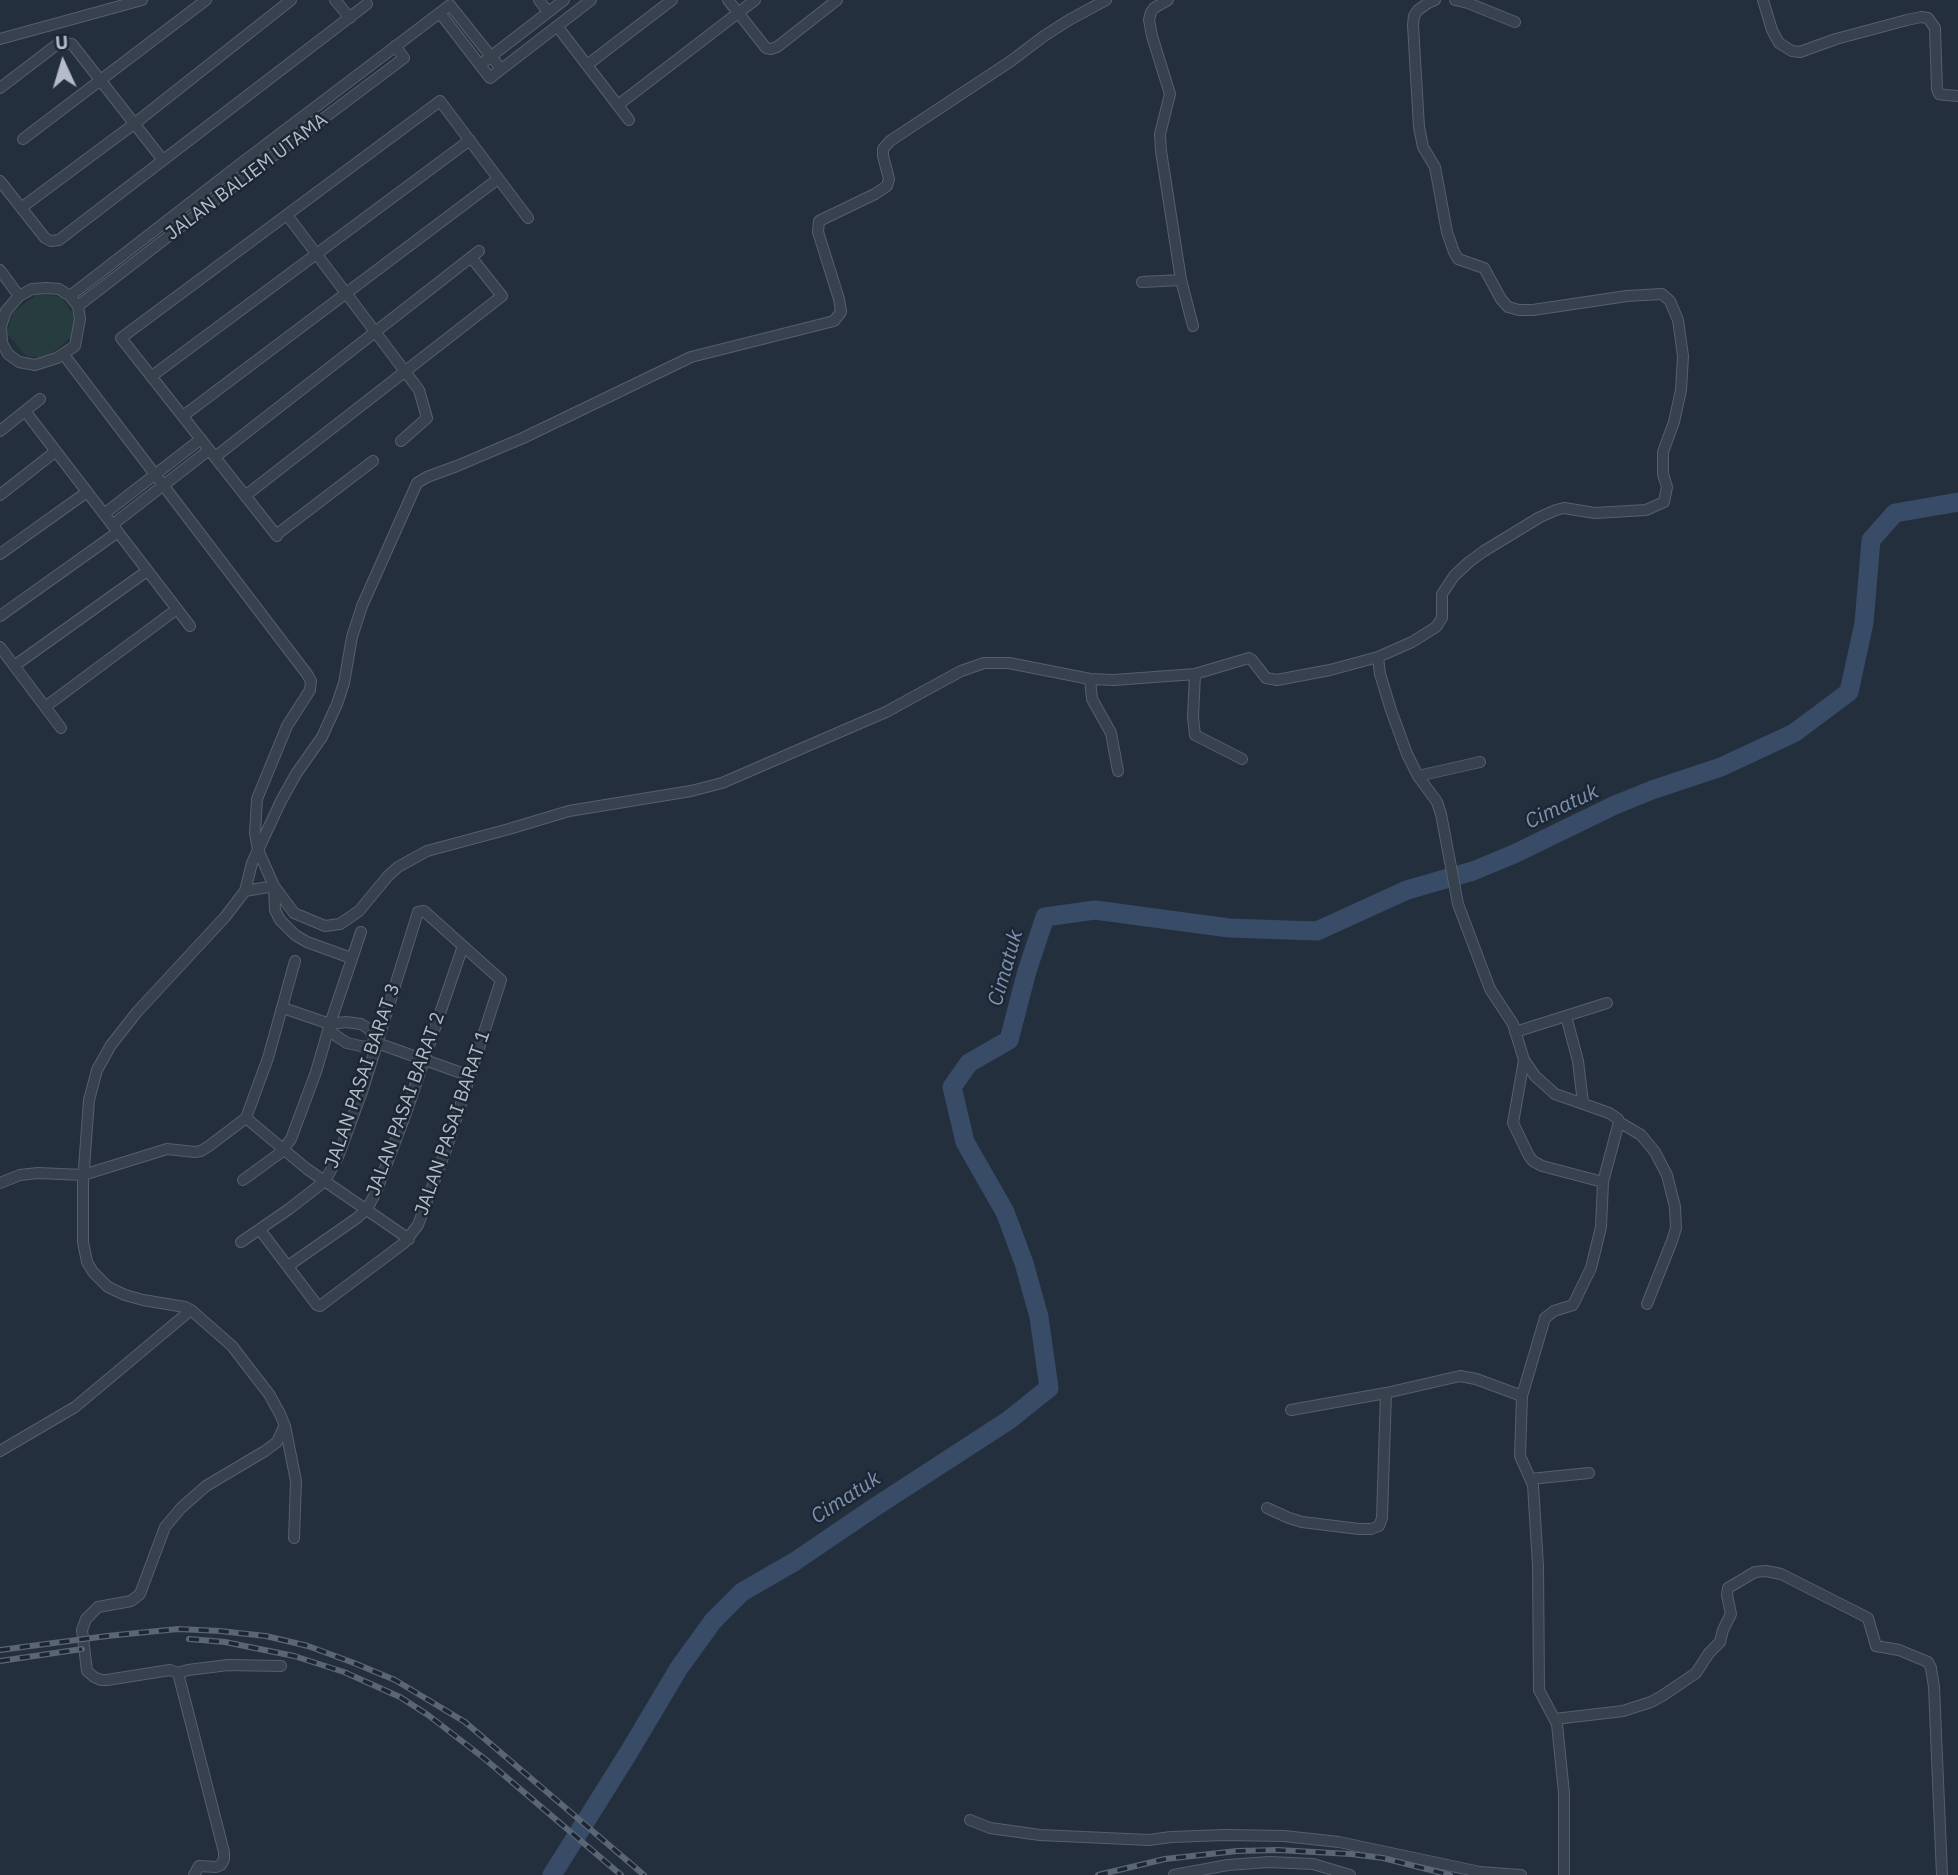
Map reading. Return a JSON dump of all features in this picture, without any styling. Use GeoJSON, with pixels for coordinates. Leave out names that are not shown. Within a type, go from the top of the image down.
{"type":"FeatureCollection","features":[{"type":"Feature","properties":{"kind":"street"},"geometry":{"type":"LineString","coordinates":[[0,39],[142,0]]}},
{"type":"Feature","properties":{"kind":"street"},"geometry":{"type":"LineString","coordinates":[[23,139],[206,0]]}},
{"type":"Feature","properties":{"kind":"street"},"geometry":{"type":"LineString","coordinates":[[21,208],[134,124],[291,0]]}},
{"type":"Feature","properties":{"kind":"street"},"geometry":{"type":"LineString","coordinates":[[335,0],[350,18]]}},
{"type":"Feature","properties":{"kind":"street"},"geometry":{"type":"LineString","coordinates":[[539,0],[548,12]]}},
{"type":"Feature","properties":{"kind":"street"},"geometry":{"type":"LineString","coordinates":[[480,65],[564,0]]}},
{"type":"Feature","properties":{"kind":"street"},"geometry":{"type":"LineString","coordinates":[[439,13],[490,78],[591,0]]}},
{"type":"Feature","properties":{"kind":"street"},"geometry":{"type":"LineString","coordinates":[[587,65],[672,0]]}},
{"type":"Feature","properties":{"kind":"street"},"geometry":{"type":"LineString","coordinates":[[728,0],[766,48],[771,49],[837,0]]}},
{"type":"Feature","properties":{"kind":"street"},"geometry":{"type":"LineString","coordinates":[[618,105],[755,0]]}},
{"type":"Feature","properties":{"kind":"street"},"geometry":{"type":"LineString","coordinates":[[294,1538],[296,1481],[285,1426],[269,1394],[232,1346],[191,1310],[125,1295],[108,1287],[93,1272],[85,1256],[83,1175],[89,1100],[97,1070],[104,1056],[137,1013],[226,917],[245,891],[250,869],[288,788],[322,737],[337,704],[362,606],[417,483],[523,438],[691,357],[834,321],[841,312],[818,232],[819,221],[887,186],[889,179],[883,149],[890,141],[1002,68],[1052,31],[1106,0]]}},
{"type":"Feature","properties":{"kind":"street"},"geometry":{"type":"LineString","coordinates":[[1145,0],[1154,8]]}},
{"type":"Feature","properties":{"kind":"street"},"geometry":{"type":"LineString","coordinates":[[1168,0],[1154,8],[1150,15],[1150,26],[1170,94],[1160,134],[1161,151],[1181,280],[1193,326]]}},
{"type":"Feature","properties":{"kind":"street"},"geometry":{"type":"LineString","coordinates":[[64,355],[311,681],[310,690],[287,726],[257,799],[255,825],[258,850],[274,886],[294,913],[317,924],[327,926],[345,922],[359,911],[398,867],[427,850],[569,811],[691,791],[722,783],[886,712],[973,666],[993,662],[1009,663],[1090,679],[1114,680],[1195,674],[1249,658],[1266,678],[1277,680],[1330,670],[1378,657],[1412,642],[1436,627],[1442,618],[1442,594],[1454,576],[1484,551],[1540,517],[1563,509],[1595,513],[1646,510],[1664,502],[1667,487],[1663,474],[1663,452],[1674,422],[1681,390],[1682,356],[1678,320],[1670,301],[1662,294],[1627,296],[1519,310],[1508,307],[1501,299],[1483,268],[1458,259],[1454,252],[1447,232],[1435,167],[1423,147],[1419,127],[1414,16],[1428,2],[1435,0]]}},
{"type":"Feature","properties":{"kind":"street"},"geometry":{"type":"LineString","coordinates":[[1455,0],[1515,22]]}},
{"type":"Feature","properties":{"kind":"street"},"geometry":{"type":"LineString","coordinates":[[1763,0],[1779,43],[1792,51],[1800,52],[1836,39],[1907,20],[1928,18],[1935,28],[1937,89],[1939,94],[1958,96]]}},
{"type":"Feature","properties":{"kind":"street"},"geometry":{"type":"LineString","coordinates":[[0,181],[45,238],[51,241],[59,240],[367,4]]}},
{"type":"Feature","properties":{"kind":"street","name":"JALAN BALIEM UTAMA"},"geometry":{"type":"LineString","coordinates":[[70,296],[450,5],[491,57]]}},
{"type":"Feature","properties":{"kind":"street"},"geometry":{"type":"LineString","coordinates":[[557,26],[629,120]]}},
{"type":"Feature","properties":{"kind":"street"},"geometry":{"type":"LineString","coordinates":[[0,88],[59,43],[72,44],[162,159]]}},
{"type":"Feature","properties":{"kind":"street","name":"JALAN BALIEM UTAMA"},"geometry":{"type":"LineString","coordinates":[[78,306],[404,58],[395,46]]}},
{"type":"Feature","properties":{"kind":"street"},"geometry":{"type":"LineString","coordinates":[[491,57],[501,69]]}},
{"type":"Feature","properties":{"kind":"street"},"geometry":{"type":"LineString","coordinates":[[373,461],[276,535],[121,338],[440,102],[528,218]]}},
{"type":"Feature","properties":{"kind":"street"},"geometry":{"type":"LineString","coordinates":[[152,376],[470,140]]}},
{"type":"Feature","properties":{"kind":"street"},"geometry":{"type":"LineString","coordinates":[[183,416],[498,178]]}},
{"type":"Feature","properties":{"kind":"street"},"geometry":{"type":"LineString","coordinates":[[287,215],[419,390],[427,418],[401,441]]}},
{"type":"Feature","properties":{"kind":"street"},"geometry":{"type":"LineString","coordinates":[[0,616],[115,528],[164,485],[212,454],[475,254],[502,296],[245,496]]}},
{"type":"Feature","properties":{"kind":"street"},"geometry":{"type":"LineString","coordinates":[[0,270],[19,296]]}},
{"type":"Feature","properties":{"kind":"street"},"geometry":{"type":"LineString","coordinates":[[1142,282],[1181,280]]}},
{"type":"Feature","properties":{"kind":"street"},"geometry":{"type":"LineString","coordinates":[[46,288],[59,289],[70,296],[78,306],[80,319],[75,346],[64,355],[35,365],[4,357],[1,326],[6,311],[19,296],[32,289],[46,288]]}},
{"type":"Feature","properties":{"kind":"street"},"geometry":{"type":"LineString","coordinates":[[0,431],[40,399]]}},
{"type":"Feature","properties":{"kind":"street"},"geometry":{"type":"LineString","coordinates":[[25,411],[190,626]]}},
{"type":"Feature","properties":{"kind":"street"},"geometry":{"type":"LineString","coordinates":[[104,514],[201,439]]}},
{"type":"Feature","properties":{"kind":"street"},"geometry":{"type":"LineString","coordinates":[[0,495],[56,451]]}},
{"type":"Feature","properties":{"kind":"street"},"geometry":{"type":"LineString","coordinates":[[0,554],[87,492]]}},
{"type":"Feature","properties":{"kind":"street"},"geometry":{"type":"LineString","coordinates":[[14,666],[147,571]]}},
{"type":"Feature","properties":{"kind":"street"},"geometry":{"type":"LineString","coordinates":[[45,707],[177,609]]}},
{"type":"Feature","properties":{"kind":"street"},"geometry":{"type":"LineString","coordinates":[[0,647],[61,728]]}},
{"type":"Feature","properties":{"kind":"street"},"geometry":{"type":"LineString","coordinates":[[1378,657],[1391,710],[1407,754],[1418,776],[1437,802],[1458,904],[1490,989],[1513,1022],[1524,1060],[1535,1076],[1551,1091],[1609,1113],[1641,1135],[1655,1152],[1667,1175],[1675,1207],[1676,1228],[1647,1304]]}},
{"type":"Feature","properties":{"kind":"street"},"geometry":{"type":"LineString","coordinates":[[1195,674],[1195,735],[1242,760]]}},
{"type":"Feature","properties":{"kind":"street"},"geometry":{"type":"LineString","coordinates":[[1090,679],[1092,699],[1111,733],[1118,771]]}},
{"type":"Feature","properties":{"kind":"street"},"geometry":{"type":"LineString","coordinates":[[1418,776],[1480,762]]}},
{"type":"Feature","properties":{"kind":"street"},"geometry":{"type":"LineString","coordinates":[[245,891],[274,886]]}},
{"type":"Feature","properties":{"kind":"street"},"geometry":{"type":"LineString","coordinates":[[274,886],[275,910],[288,929],[307,942],[351,958]]}},
{"type":"Feature","properties":{"kind":"street","name":"JALAN PASAI BARAT 3"},"geometry":{"type":"LineString","coordinates":[[241,1241],[325,1181],[338,1157],[420,911],[424,911],[463,946]]}},
{"type":"Feature","properties":{"kind":"street"},"geometry":{"type":"LineString","coordinates":[[243,1180],[280,1153],[291,1139],[361,932]]}},
{"type":"Feature","properties":{"kind":"street","name":"JALAN PASAI BARAT 1"},"geometry":{"type":"LineString","coordinates":[[288,1266],[320,1306],[409,1239],[418,1225],[447,1147],[501,980],[463,946]]}},
{"type":"Feature","properties":{"kind":"street","name":"JALAN PASAI BARAT 2"},"geometry":{"type":"LineString","coordinates":[[288,1266],[357,1218],[376,1192],[463,946]]}},
{"type":"Feature","properties":{"kind":"street"},"geometry":{"type":"LineString","coordinates":[[0,1183],[20,1175],[38,1173],[83,1175],[167,1149],[201,1151],[246,1118],[268,1058],[295,961]]}},
{"type":"Feature","properties":{"kind":"street"},"geometry":{"type":"LineString","coordinates":[[1516,1032],[1607,1003]]}},
{"type":"Feature","properties":{"kind":"street"},"geometry":{"type":"LineString","coordinates":[[283,1008],[330,1024],[360,1024],[369,1029],[377,1042],[470,1076]]}},
{"type":"Feature","properties":{"kind":"street"},"geometry":{"type":"LineString","coordinates":[[1566,1016],[1578,1061],[1583,1103]]}},
{"type":"Feature","properties":{"kind":"street"},"geometry":{"type":"LineString","coordinates":[[330,1024],[332,1033],[346,1043],[365,1046],[377,1042]]}},
{"type":"Feature","properties":{"kind":"street"},"geometry":{"type":"LineString","coordinates":[[1524,1060],[1513,1123],[1533,1161],[1542,1166],[1603,1182]]}},
{"type":"Feature","properties":{"kind":"street"},"geometry":{"type":"LineString","coordinates":[[246,1118],[325,1181],[409,1239]]}},
{"type":"Feature","properties":{"kind":"street"},"geometry":{"type":"LineString","coordinates":[[1564,1875],[1564,1793],[1555,1719],[1538,1690],[1538,1566],[1534,1492],[1520,1456],[1522,1396],[1545,1318],[1554,1311],[1573,1305],[1591,1268],[1601,1227],[1603,1182],[1619,1122]]}},
{"type":"Feature","properties":{"kind":"street"},"geometry":{"type":"LineString","coordinates":[[260,1230],[288,1266]]}},
{"type":"Feature","properties":{"kind":"street"},"geometry":{"type":"LineString","coordinates":[[0,1451],[75,1406],[191,1310]]}},
{"type":"Feature","properties":{"kind":"street"},"geometry":{"type":"LineString","coordinates":[[1291,1410],[1467,1376],[1522,1396]]}},
{"type":"Feature","properties":{"kind":"street"},"geometry":{"type":"LineString","coordinates":[[1267,1508],[1301,1522],[1359,1529],[1379,1526],[1382,1518],[1386,1393]]}},
{"type":"Feature","properties":{"kind":"street"},"geometry":{"type":"LineString","coordinates":[[281,1666],[228,1665],[178,1673],[170,1670],[107,1680],[94,1677],[88,1671],[82,1630],[86,1619],[98,1607],[131,1601],[140,1594],[165,1527],[181,1508],[206,1486],[265,1451],[277,1441],[285,1426]]}},
{"type":"Feature","properties":{"kind":"street"},"geometry":{"type":"LineString","coordinates":[[1530,1479],[1589,1473]]}},
{"type":"Feature","properties":{"kind":"street"},"geometry":{"type":"LineString","coordinates":[[1555,1719],[1623,1711],[1662,1696],[1696,1673],[1720,1642],[1731,1614],[1728,1588],[1755,1572],[1781,1574],[1868,1618],[1877,1646],[1899,1650],[1928,1662],[1934,1686],[1942,1875]]}},
{"type":"Feature","properties":{"kind":"street"},"geometry":{"type":"LineString","coordinates":[[178,1673],[224,1852],[222,1865],[199,1866],[194,1875]]}},
{"type":"Feature","properties":{"kind":"street"},"geometry":{"type":"LineString","coordinates":[[970,1820],[990,1828],[1040,1835],[1149,1840],[1225,1835],[1284,1836],[1339,1842],[1486,1873],[1521,1875]]}},
{"type":"Feature","properties":{"kind":"street"},"geometry":{"type":"LineString","coordinates":[[1174,1875],[1228,1865],[1269,1862],[1313,1864],[1350,1875]]}},
{"type":"Feature","properties":{"kind":"green space"},"geometry":{"type":"Polygon","coordinates":[[[38,294],[61,297],[75,316],[73,336],[46,358],[26,356],[7,333],[13,312],[38,294]]]}},
{"type":"Feature","properties":{"kind":"waterway","name":"Cimatuk"},"geometry":{"type":"LineString","coordinates":[[552,1875],[679,1668],[713,1621],[742,1592],[794,1562],[1009,1420],[1049,1388],[1039,1317],[1024,1263],[1005,1212],[965,1142],[952,1087],[969,1063],[1009,1040],[1027,971],[1045,917],[1095,910],[1229,928],[1317,931],[1407,890],[1473,871],[1514,854],[1615,805],[1721,767],[1794,733],[1849,692],[1864,623],[1871,540],[1895,513],[1958,502]]}},
{"type":"Feature","properties":{"kind":"railway"},"geometry":{"type":"LineString","coordinates":[[0,1650],[178,1629],[266,1636],[308,1646],[395,1680],[465,1722],[644,1875]]}},
{"type":"Feature","properties":{"kind":"railway"},"geometry":{"type":"LineString","coordinates":[[189,1639],[225,1642],[294,1656],[344,1672],[400,1697],[485,1759],[621,1875]]}},
{"type":"Feature","properties":{"kind":"railway"},"geometry":{"type":"LineString","coordinates":[[0,1661],[82,1649]]}},
{"type":"Feature","properties":{"kind":"railway"},"geometry":{"type":"LineString","coordinates":[[1098,1875],[1165,1859],[1237,1851],[1278,1850],[1383,1858],[1450,1875]]}}]}
